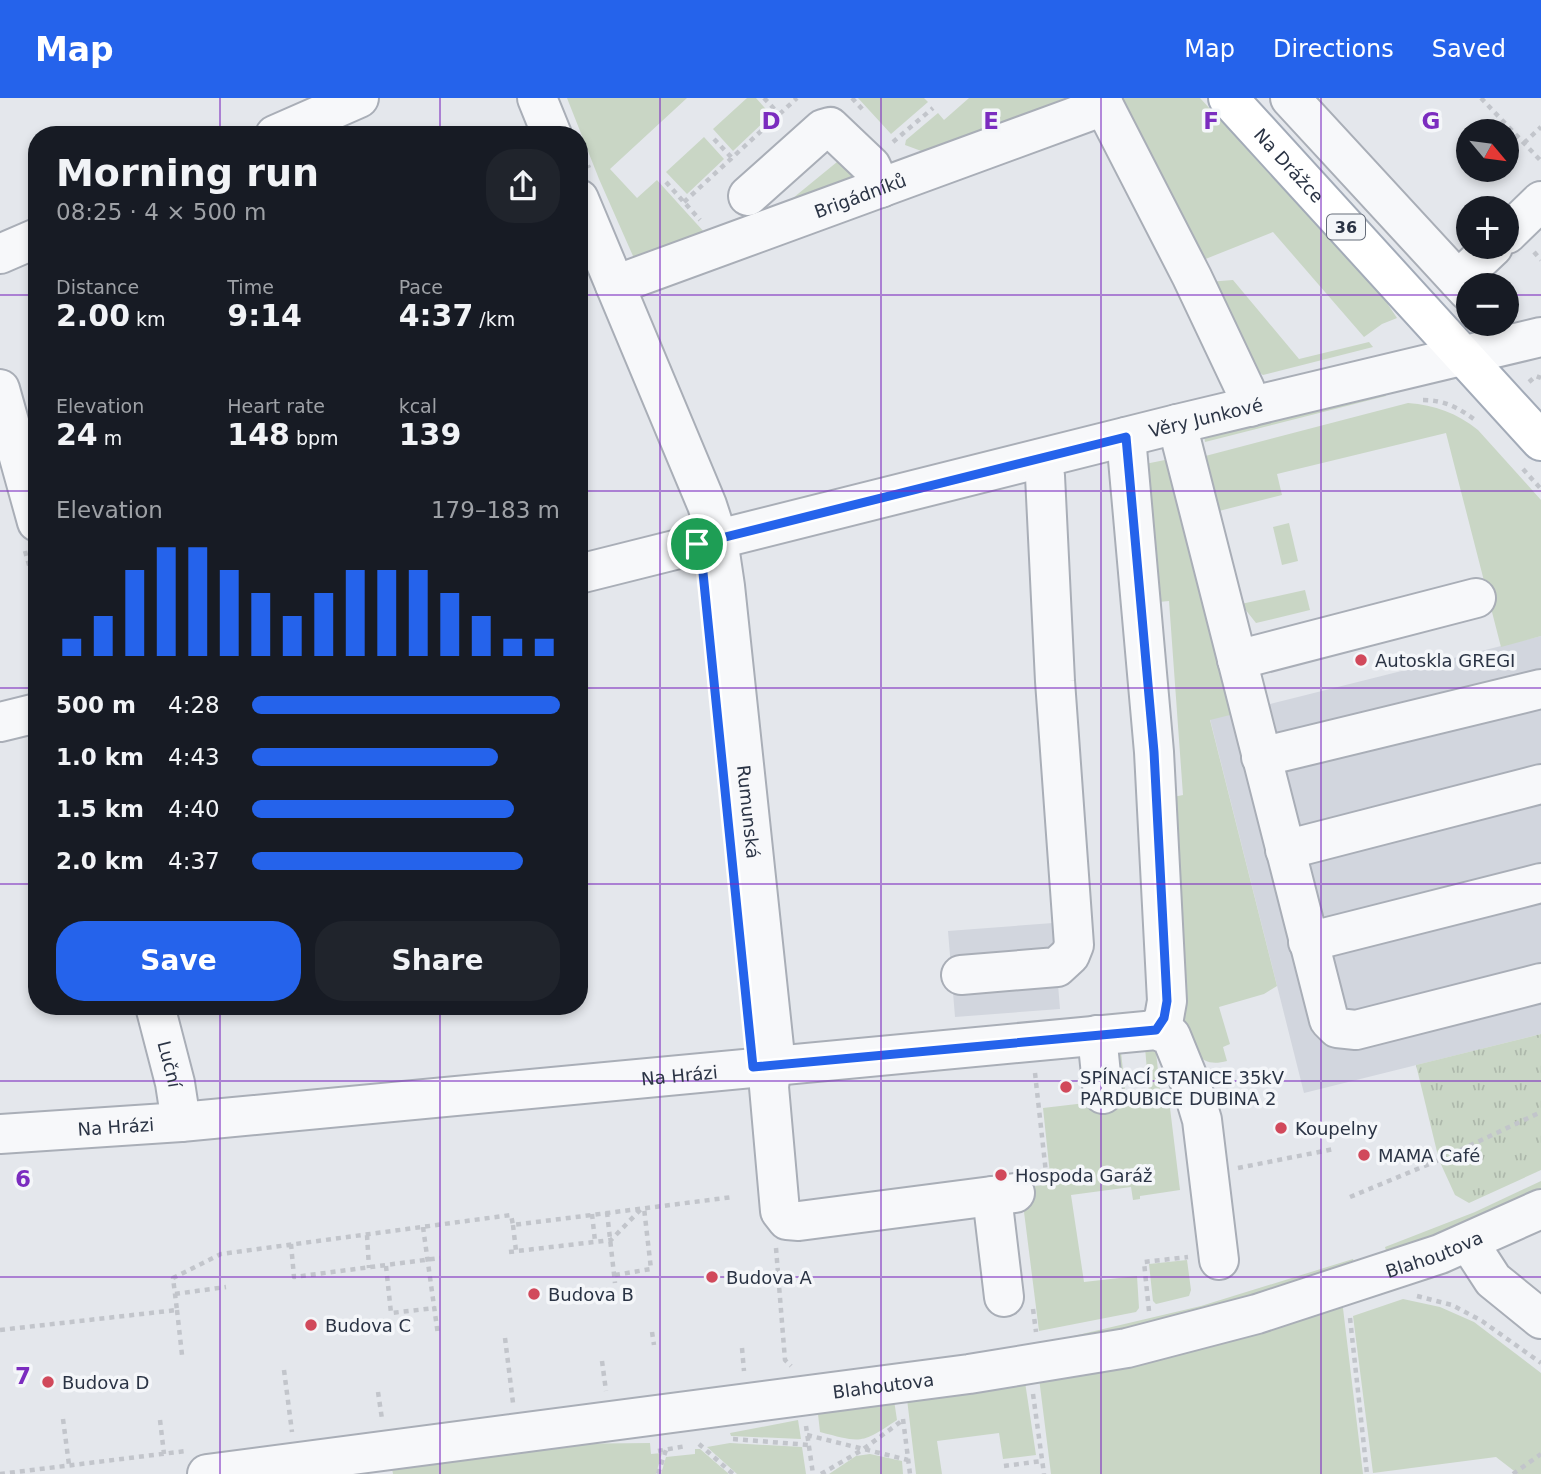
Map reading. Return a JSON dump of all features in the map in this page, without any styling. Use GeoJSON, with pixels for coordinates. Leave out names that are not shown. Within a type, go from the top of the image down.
{"type":"FeatureCollection","features":[{"type":"Feature","properties":{"kind":"main road","name":"Na Drážce"},"geometry":{"type":"LineString","coordinates":[[1228,98],[1474,340],[1528,451]]}},
{"type":"Feature","properties":{"kind":"street"},"geometry":{"type":"LineString","coordinates":[[295,126],[359,98]]}},
{"type":"Feature","properties":{"kind":"street"},"geometry":{"type":"LineString","coordinates":[[537,98],[548,126]]}},
{"type":"Feature","properties":{"kind":"street"},"geometry":{"type":"LineString","coordinates":[[1290,98],[1456,278]]}},
{"type":"Feature","properties":{"kind":"street"},"geometry":{"type":"LineString","coordinates":[[1102,102],[1192,277],[1245,389],[1250,407]]}},
{"type":"Feature","properties":{"kind":"street","name":"Brigádníků"},"geometry":{"type":"LineString","coordinates":[[615,285],[881,188],[1102,102]]}},
{"type":"Feature","properties":{"kind":"street"},"geometry":{"type":"LineString","coordinates":[[748,196],[823,130],[830,127],[871,166],[881,188]]}},
{"type":"Feature","properties":{"kind":"street"},"geometry":{"type":"LineString","coordinates":[[1519,222],[1541,201]]}},
{"type":"Feature","properties":{"kind":"street","name":"Rumunská"},"geometry":{"type":"LineString","coordinates":[[588,220],[707,505],[718,539],[774,1047],[769,1087],[780,1211],[788,1220]]}},
{"type":"Feature","properties":{"kind":"street"},"geometry":{"type":"LineString","coordinates":[[0,254],[28,242]]}},
{"type":"Feature","properties":{"kind":"street"},"geometry":{"type":"LineString","coordinates":[[1473,273],[1484,259]]}},
{"type":"Feature","properties":{"kind":"street","name":"Věry Junkové"},"geometry":{"type":"LineString","coordinates":[[588,572],[1250,407],[1474,340],[1541,337]]}},
{"type":"Feature","properties":{"kind":"street"},"geometry":{"type":"LineString","coordinates":[[0,388],[28,489]]}},
{"type":"Feature","properties":{"kind":"street"},"geometry":{"type":"LineString","coordinates":[[1177,425],[1326,1013],[1333,1025],[1343,1030],[1356,1030],[1541,983]]}},
{"type":"Feature","properties":{"kind":"street"},"geometry":{"type":"LineString","coordinates":[[1126,437],[1154,752],[1167,1001],[1164,1018],[1156,1030],[1171,1036],[1202,1120],[1208,1173],[1206,1258]]}},
{"type":"Feature","properties":{"kind":"street"},"geometry":{"type":"LineString","coordinates":[[961,975],[1057,967],[1070,956],[1074,945],[1055,681],[1045,476],[1040,459]]}},
{"type":"Feature","properties":{"kind":"street"},"geometry":{"type":"LineString","coordinates":[[1237,660],[1476,598]]}},
{"type":"Feature","properties":{"kind":"street"},"geometry":{"type":"LineString","coordinates":[[1261,757],[1541,689]]}},
{"type":"Feature","properties":{"kind":"street"},"geometry":{"type":"LineString","coordinates":[[0,722],[28,715]]}},
{"type":"Feature","properties":{"kind":"street"},"geometry":{"type":"LineString","coordinates":[[1285,849],[1541,784]]}},
{"type":"Feature","properties":{"kind":"street"},"geometry":{"type":"LineString","coordinates":[[1308,942],[1541,883]]}},
{"type":"Feature","properties":{"kind":"street","name":"Luční"},"geometry":{"type":"LineString","coordinates":[[157,1015],[175,1083],[181,1122]]}},
{"type":"Feature","properties":{"kind":"street","name":"Na Hrázi"},"geometry":{"type":"LineString","coordinates":[[0,1134],[181,1122],[1156,1030]]}},
{"type":"Feature","properties":{"kind":"street"},"geometry":{"type":"LineString","coordinates":[[1097,1035],[1103,1094]]}},
{"type":"Feature","properties":{"kind":"street"},"geometry":{"type":"LineString","coordinates":[[788,1220],[799,1221],[1003,1195],[1004,1297]]}},
{"type":"Feature","properties":{"kind":"street","name":"Blahoutova"},"geometry":{"type":"LineString","coordinates":[[198,1462],[901,1402],[1029,1366],[1127,1348],[1258,1314],[1469,1243],[1541,1209]]}},
{"type":"Feature","properties":{"kind":"street"},"geometry":{"type":"LineString","coordinates":[[1469,1243],[1493,1280],[1541,1319]]}},
{"type":"Feature","properties":{"kind":"path"},"geometry":{"type":"LineString","coordinates":[[764,98],[779,114]]}},
{"type":"Feature","properties":{"kind":"path"},"geometry":{"type":"LineString","coordinates":[[684,202],[797,98]]}},
{"type":"Feature","properties":{"kind":"path"},"geometry":{"type":"LineString","coordinates":[[1481,98],[1541,161]]}},
{"type":"Feature","properties":{"kind":"path"},"geometry":{"type":"LineString","coordinates":[[893,142],[933,108]]}},
{"type":"Feature","properties":{"kind":"path"},"geometry":{"type":"LineString","coordinates":[[1524,143],[1541,127]]}},
{"type":"Feature","properties":{"kind":"path"},"geometry":{"type":"LineString","coordinates":[[714,138],[732,158]]}},
{"type":"Feature","properties":{"kind":"path"},"geometry":{"type":"LineString","coordinates":[[666,182],[707,227]]}},
{"type":"Feature","properties":{"kind":"path"},"geometry":{"type":"LineString","coordinates":[[1410,401],[1435,400],[1459,408],[1481,424]]}},
{"type":"Feature","properties":{"kind":"path"},"geometry":{"type":"LineString","coordinates":[[1528,451],[1541,489]]}},
{"type":"Feature","properties":{"kind":"path"},"geometry":{"type":"LineString","coordinates":[[1003,1195],[1014,1185],[1047,1182],[1035,1070]]}},
{"type":"Feature","properties":{"kind":"path"},"geometry":{"type":"LineString","coordinates":[[1350,1197],[1439,1160],[1541,1112]]}},
{"type":"Feature","properties":{"kind":"path"},"geometry":{"type":"LineString","coordinates":[[1208,1173],[1334,1149]]}},
{"type":"Feature","properties":{"kind":"path"},"geometry":{"type":"LineString","coordinates":[[513,1225],[733,1197]]}},
{"type":"Feature","properties":{"kind":"path"},"geometry":{"type":"LineString","coordinates":[[509,1252],[611,1240],[643,1207]]}},
{"type":"Feature","properties":{"kind":"path"},"geometry":{"type":"LineString","coordinates":[[615,1275],[651,1269],[643,1207]]}},
{"type":"Feature","properties":{"kind":"path"},"geometry":{"type":"LineString","coordinates":[[607,1212],[615,1283]]}},
{"type":"Feature","properties":{"kind":"path"},"geometry":{"type":"LineString","coordinates":[[592,1214],[596,1241]]}},
{"type":"Feature","properties":{"kind":"path"},"geometry":{"type":"LineString","coordinates":[[182,1355],[173,1278],[221,1254],[511,1215],[516,1251]]}},
{"type":"Feature","properties":{"kind":"path"},"geometry":{"type":"LineString","coordinates":[[788,1220],[775,1237],[785,1360],[799,1372]]}},
{"type":"Feature","properties":{"kind":"path"},"geometry":{"type":"LineString","coordinates":[[423,1227],[438,1335]]}},
{"type":"Feature","properties":{"kind":"path"},"geometry":{"type":"LineString","coordinates":[[367,1235],[369,1268]]}},
{"type":"Feature","properties":{"kind":"path"},"geometry":{"type":"LineString","coordinates":[[290,1244],[294,1276],[440,1258]]}},
{"type":"Feature","properties":{"kind":"path"},"geometry":{"type":"LineString","coordinates":[[1162,1311],[1150,1314],[1144,1262],[1206,1258]]}},
{"type":"Feature","properties":{"kind":"path"},"geometry":{"type":"LineString","coordinates":[[386,1266],[391,1313],[435,1308]]}},
{"type":"Feature","properties":{"kind":"path"},"geometry":{"type":"LineString","coordinates":[[175,1294],[226,1287]]}},
{"type":"Feature","properties":{"kind":"path"},"geometry":{"type":"LineString","coordinates":[[1414,1296],[1452,1305],[1482,1321],[1541,1363]]}},
{"type":"Feature","properties":{"kind":"path"},"geometry":{"type":"LineString","coordinates":[[0,1330],[177,1310]]}},
{"type":"Feature","properties":{"kind":"path"},"geometry":{"type":"LineString","coordinates":[[1349,1310],[1367,1474]]}},
{"type":"Feature","properties":{"kind":"path"},"geometry":{"type":"LineString","coordinates":[[652,1332],[654,1345]]}},
{"type":"Feature","properties":{"kind":"path"},"geometry":{"type":"LineString","coordinates":[[505,1338],[514,1411]]}},
{"type":"Feature","properties":{"kind":"path"},"geometry":{"type":"LineString","coordinates":[[742,1348],[746,1383]]}},
{"type":"Feature","properties":{"kind":"path"},"geometry":{"type":"LineString","coordinates":[[602,1361],[608,1399]]}},
{"type":"Feature","properties":{"kind":"path"},"geometry":{"type":"LineString","coordinates":[[1029,1366],[1044,1474]]}},
{"type":"Feature","properties":{"kind":"path"},"geometry":{"type":"LineString","coordinates":[[284,1370],[293,1438]]}},
{"type":"Feature","properties":{"kind":"path"},"geometry":{"type":"LineString","coordinates":[[378,1392],[383,1427]]}},
{"type":"Feature","properties":{"kind":"path"},"geometry":{"type":"LineString","coordinates":[[821,1474],[862,1450],[901,1402]]}},
{"type":"Feature","properties":{"kind":"path"},"geometry":{"type":"LineString","coordinates":[[901,1402],[910,1474]]}},
{"type":"Feature","properties":{"kind":"path"},"geometry":{"type":"LineString","coordinates":[[63,1419],[69,1465]]}},
{"type":"Feature","properties":{"kind":"path"},"geometry":{"type":"LineString","coordinates":[[160,1420],[164,1454]]}},
{"type":"Feature","properties":{"kind":"path"},"geometry":{"type":"LineString","coordinates":[[807,1435],[908,1460]]}},
{"type":"Feature","properties":{"kind":"path"},"geometry":{"type":"LineString","coordinates":[[727,1439],[809,1444]]}},
{"type":"Feature","properties":{"kind":"path"},"geometry":{"type":"LineString","coordinates":[[657,1451],[708,1442]]}},
{"type":"Feature","properties":{"kind":"path"},"geometry":{"type":"LineString","coordinates":[[699,1444],[733,1474]]}},
{"type":"Feature","properties":{"kind":"path"},"geometry":{"type":"LineString","coordinates":[[658,1474],[666,1450]]}},
{"type":"Feature","properties":{"kind":"path"},"geometry":{"type":"LineString","coordinates":[[0,1474],[164,1454],[198,1462]]}},
{"type":"Feature","properties":{"kind":"path"},"geometry":{"type":"LineString","coordinates":[[1513,1474],[1541,1454]]}},
{"type":"Feature","properties":{"kind":"path"},"geometry":{"type":"LineString","coordinates":[[1004,1466],[1042,1461]]}},
{"type":"Feature","properties":{"kind":"shaded area"},"geometry":{"type":"Polygon","coordinates":[[[1541,636],[1541,1034],[1304,1093],[1210,719],[1541,636]]]}},
{"type":"Feature","properties":{"kind":"shaded area"},"geometry":{"type":"Polygon","coordinates":[[[1053,923],[1060,1009],[955,1017],[948,931],[1053,923]]]}},
{"type":"Feature","properties":{"kind":"green space"},"geometry":{"type":"Polygon","coordinates":[[[567,98],[687,98],[610,169],[637,198],[657,180],[705,233],[638,258],[633,256],[588,151],[588,126],[578,126],[567,98]]]}},
{"type":"Feature","properties":{"kind":"green space"},"geometry":{"type":"Polygon","coordinates":[[[747,98],[756,98],[771,115],[733,151],[713,129],[747,98]]]}},
{"type":"Feature","properties":{"kind":"green space"},"geometry":{"type":"Polygon","coordinates":[[[858,98],[924,98],[928,102],[891,134],[858,98]]]}},
{"type":"Feature","properties":{"kind":"green space"},"geometry":{"type":"Polygon","coordinates":[[[969,98],[1066,98],[1062,104],[924,152],[905,145],[906,140],[938,113],[944,120],[969,98]]]}},
{"type":"Feature","properties":{"kind":"green space"},"geometry":{"type":"Polygon","coordinates":[[[1115,98],[1200,98],[1383,297],[1397,318],[1382,324],[1364,337],[1273,232],[1198,262],[1115,98]]]}},
{"type":"Feature","properties":{"kind":"green space"},"geometry":{"type":"Polygon","coordinates":[[[704,137],[724,159],[687,194],[666,172],[704,137]]]}},
{"type":"Feature","properties":{"kind":"green space"},"geometry":{"type":"Polygon","coordinates":[[[843,160],[863,176],[782,207],[837,162],[843,160]]]}},
{"type":"Feature","properties":{"kind":"green space"},"geometry":{"type":"Polygon","coordinates":[[[1233,280],[1299,359],[1369,342],[1373,347],[1263,375],[1256,370],[1208,282],[1233,280]]]}},
{"type":"Feature","properties":{"kind":"green space"},"geometry":{"type":"Polygon","coordinates":[[[1385,390],[1386,396],[1205,442],[1204,435],[1385,390]]]}},
{"type":"Feature","properties":{"kind":"green space"},"geometry":{"type":"Polygon","coordinates":[[[1408,403],[1445,411],[1470,424],[1541,500],[1541,636],[1501,647],[1446,433],[1277,474],[1282,495],[1219,511],[1216,511],[1194,459],[1408,403]]]}},
{"type":"Feature","properties":{"kind":"green space"},"geometry":{"type":"Polygon","coordinates":[[[1170,459],[1234,714],[1210,720],[1277,986],[1264,994],[1219,1007],[1230,1044],[1223,1047],[1227,1061],[1218,1063],[1205,1061],[1200,1057],[1183,1035],[1163,799],[1183,795],[1169,601],[1148,603],[1140,465],[1170,459]]]}},
{"type":"Feature","properties":{"kind":"green space"},"geometry":{"type":"Polygon","coordinates":[[[1289,523],[1298,561],[1282,565],[1273,527],[1289,523]]]}},
{"type":"Feature","properties":{"kind":"green space"},"geometry":{"type":"Polygon","coordinates":[[[1305,590],[1310,610],[1256,623],[1241,604],[1305,590]]]}},
{"type":"Feature","properties":{"kind":"green space"},"geometry":{"type":"Polygon","coordinates":[[[1541,1034],[1541,1170],[1469,1203],[1455,1195],[1439,1160],[1416,1065],[1541,1034]]]}},
{"type":"Feature","properties":{"kind":"green space"},"geometry":{"type":"Polygon","coordinates":[[[1145,1047],[1161,1051],[1156,1052],[1162,1108],[1170,1108],[1180,1190],[1140,1196],[1140,1199],[1133,1200],[1131,1187],[1071,1195],[1084,1282],[1137,1276],[1139,1308],[1136,1312],[1039,1331],[1021,1188],[1051,1184],[1043,1108],[1111,1100],[1108,1054],[1121,1052],[1126,1098],[1149,1095],[1145,1047]]]}},
{"type":"Feature","properties":{"kind":"green space"},"geometry":{"type":"Polygon","coordinates":[[[1541,1181],[1541,1190],[1462,1226],[1387,1254],[1385,1247],[1475,1212],[1541,1181]]]}},
{"type":"Feature","properties":{"kind":"green space"},"geometry":{"type":"Polygon","coordinates":[[[1353,1259],[1355,1265],[1148,1327],[1048,1342],[1201,1306],[1353,1259]]]}},
{"type":"Feature","properties":{"kind":"green space"},"geometry":{"type":"Polygon","coordinates":[[[1187,1260],[1191,1290],[1189,1296],[1156,1304],[1153,1301],[1149,1264],[1187,1260]]]}},
{"type":"Feature","properties":{"kind":"green space"},"geometry":{"type":"Polygon","coordinates":[[[1403,1299],[1440,1307],[1474,1322],[1541,1373],[1541,1474],[1518,1474],[1496,1457],[1373,1473],[1353,1316],[1403,1299]]]}},
{"type":"Feature","properties":{"kind":"green space"},"geometry":{"type":"Polygon","coordinates":[[[1342,1300],[1363,1474],[1051,1474],[1039,1378],[1342,1300]]]}},
{"type":"Feature","properties":{"kind":"green space"},"geometry":{"type":"Polygon","coordinates":[[[1025,1382],[1036,1455],[1003,1459],[999,1433],[937,1441],[942,1474],[916,1474],[907,1399],[1025,1382]]]}},
{"type":"Feature","properties":{"kind":"green space"},"geometry":{"type":"Polygon","coordinates":[[[894,1400],[897,1420],[876,1434],[853,1439],[820,1432],[818,1414],[862,1403],[894,1400]]]}},
{"type":"Feature","properties":{"kind":"green space"},"geometry":{"type":"Polygon","coordinates":[[[798,1420],[801,1439],[731,1436],[730,1433],[798,1420]]]}},
{"type":"Feature","properties":{"kind":"green space"},"geometry":{"type":"Polygon","coordinates":[[[650,1443],[651,1454],[662,1453],[656,1474],[393,1474],[391,1463],[552,1444],[650,1443]]]}},
{"type":"Feature","properties":{"kind":"green space"},"geometry":{"type":"Polygon","coordinates":[[[730,1443],[802,1447],[806,1474],[737,1474],[707,1447],[730,1443]]]}},
{"type":"Feature","properties":{"kind":"green space"},"geometry":{"type":"Polygon","coordinates":[[[695,1449],[700,1449],[729,1474],[661,1474],[666,1457],[695,1454],[695,1449]]]}},
{"type":"Feature","properties":{"kind":"green space"},"geometry":{"type":"Polygon","coordinates":[[[870,1454],[902,1461],[903,1474],[829,1474],[856,1456],[870,1454]]]}},
{"type":"Feature","properties":{"kind":"place","name":"Autoskla GREGI"},"geometry":{"type":"Point","coordinates":[1361,660]}},
{"type":"Feature","properties":{"kind":"place","name":"SPÍNACÍ STANICE 35kV PARDUBICE DUBINA 2"},"geometry":{"type":"Point","coordinates":[1066,1087]}},
{"type":"Feature","properties":{"kind":"place","name":"Koupelny"},"geometry":{"type":"Point","coordinates":[1281,1128]}},
{"type":"Feature","properties":{"kind":"place","name":"MAMA Café"},"geometry":{"type":"Point","coordinates":[1364,1155]}},
{"type":"Feature","properties":{"kind":"place","name":"Hospoda Garáž"},"geometry":{"type":"Point","coordinates":[1001,1175]}},
{"type":"Feature","properties":{"kind":"place","name":"Budova A"},"geometry":{"type":"Point","coordinates":[712,1277]}},
{"type":"Feature","properties":{"kind":"place","name":"Budova B"},"geometry":{"type":"Point","coordinates":[534,1294]}},
{"type":"Feature","properties":{"kind":"place","name":"Budova C"},"geometry":{"type":"Point","coordinates":[311,1325]}},
{"type":"Feature","properties":{"kind":"place","name":"Budova D"},"geometry":{"type":"Point","coordinates":[48,1382]}},
{"type":"Feature","properties":{"kind":"route"},"geometry":{"type":"LineString","coordinates":[[1126,437],[1154,752],[1167,1001],[1164,1018],[1156,1030],[753,1067],[702,563],[697,544],[1126,437]]}}]}
